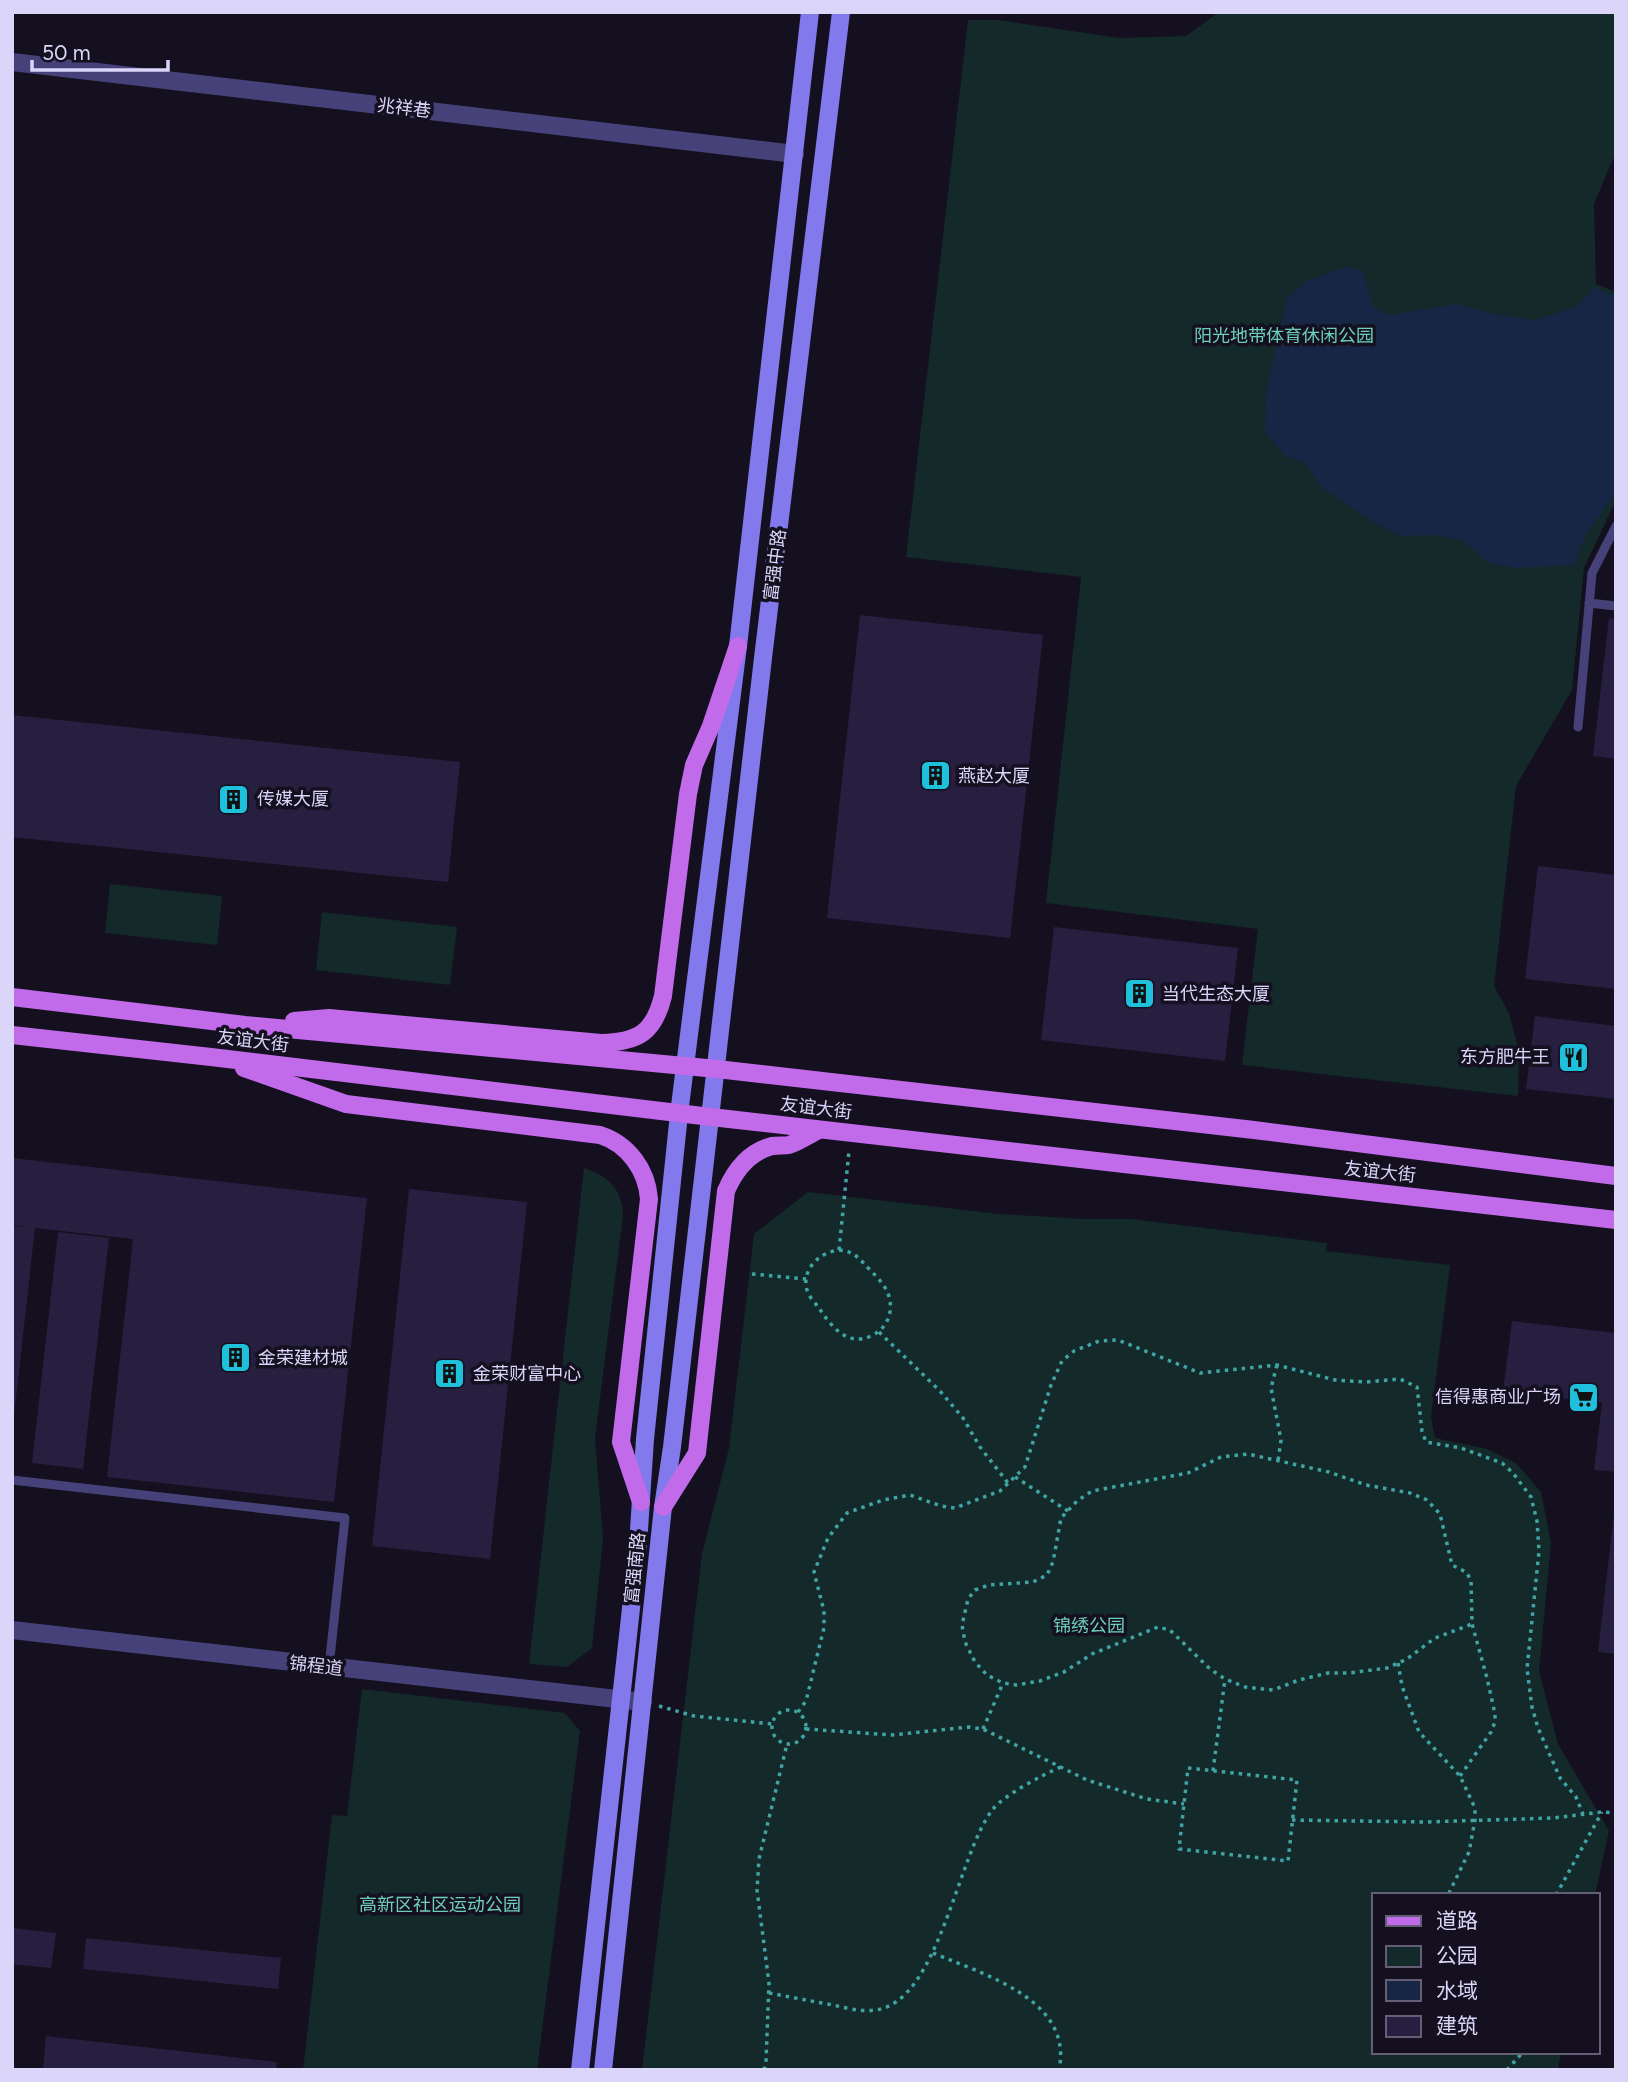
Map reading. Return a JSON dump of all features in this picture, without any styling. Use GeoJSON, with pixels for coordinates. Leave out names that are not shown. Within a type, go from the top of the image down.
{"type":"FeatureCollection","features":[{"type":"Feature","properties":{"kind":"main road","name":"富强中路"},"geometry":{"type":"LineString","coordinates":[[685,1066],[738,646],[810,12]]}},
{"type":"Feature","properties":{"kind":"main road","name":"富强中路"},"geometry":{"type":"LineString","coordinates":[[711,1117],[841,12]]}},
{"type":"Feature","properties":{"kind":"main road"},"geometry":{"type":"LineString","coordinates":[[245,1025],[329,1018],[601,1043],[624,1040],[646,1031],[659,1012],[663,996],[694,765],[711,726],[738,646]]}},
{"type":"Feature","properties":{"kind":"main road","name":"友谊大街"},"geometry":{"type":"LineString","coordinates":[[12,997],[245,1025],[717,1069],[1268,1132],[1616,1176]]}},
{"type":"Feature","properties":{"kind":"main road","name":"友谊大街"},"geometry":{"type":"LineString","coordinates":[[12,1035],[1616,1220]]}},
{"type":"Feature","properties":{"kind":"main road"},"geometry":{"type":"LineString","coordinates":[[211,1057],[346,1104],[600,1135],[622,1145],[643,1174],[649,1199],[621,1441],[641,1502]]}},
{"type":"Feature","properties":{"kind":"main road","name":"富强南路"},"geometry":{"type":"LineString","coordinates":[[580,2070],[685,1066]]}},
{"type":"Feature","properties":{"kind":"main road","name":"富强南路"},"geometry":{"type":"LineString","coordinates":[[603,2070],[663,1507],[711,1117]]}},
{"type":"Feature","properties":{"kind":"main road"},"geometry":{"type":"LineString","coordinates":[[663,1507],[697,1453],[726,1191],[738,1168],[748,1159],[773,1146],[790,1145],[820,1129]]}},
{"type":"Feature","properties":{"kind":"street","name":"兆祥巷"},"geometry":{"type":"LineString","coordinates":[[12,62],[795,154]]}},
{"type":"Feature","properties":{"kind":"street","name":"锦程道"},"geometry":{"type":"LineString","coordinates":[[12,1630],[643,1702]]}},
{"type":"Feature","properties":{"kind":"lane"},"geometry":{"type":"LineString","coordinates":[[1577,727],[1592,573],[1616,526]]}},
{"type":"Feature","properties":{"kind":"lane"},"geometry":{"type":"LineString","coordinates":[[1589,603],[1616,606]]}},
{"type":"Feature","properties":{"kind":"lane"},"geometry":{"type":"LineString","coordinates":[[12,1480],[345,1518],[329,1667]]}},
{"type":"Feature","properties":{"kind":"path"},"geometry":{"type":"LineString","coordinates":[[839,1250],[850,1133]]}},
{"type":"Feature","properties":{"kind":"path"},"geometry":{"type":"LineString","coordinates":[[839,1250],[855,1254],[884,1285],[890,1297],[891,1309],[887,1322],[879,1332],[867,1338],[855,1339],[842,1335],[832,1327],[808,1292],[806,1279],[810,1267],[818,1257],[839,1250]]}},
{"type":"Feature","properties":{"kind":"path"},"geometry":{"type":"LineString","coordinates":[[752,1274],[806,1279]]}},
{"type":"Feature","properties":{"kind":"path"},"geometry":{"type":"LineString","coordinates":[[879,1332],[947,1400],[1008,1483]]}},
{"type":"Feature","properties":{"kind":"path"},"geometry":{"type":"LineString","coordinates":[[798,1712],[806,1701],[824,1628],[824,1611],[814,1572],[828,1538],[847,1513],[883,1500],[911,1495],[955,1508],[1000,1491],[1025,1467],[1051,1385],[1062,1361],[1074,1351],[1100,1341],[1118,1340],[1199,1373],[1278,1365],[1335,1380],[1366,1382],[1400,1379],[1417,1387],[1422,1431],[1426,1442],[1461,1448],[1502,1463],[1513,1473],[1531,1497],[1537,1521],[1539,1551],[1527,1669],[1532,1707],[1538,1728],[1560,1778],[1576,1797],[1583,1814]]}},
{"type":"Feature","properties":{"kind":"path"},"geometry":{"type":"LineString","coordinates":[[1278,1365],[1271,1388],[1282,1440],[1278,1461]]}},
{"type":"Feature","properties":{"kind":"path"},"geometry":{"type":"LineString","coordinates":[[1460,1776],[1495,1722],[1488,1678],[1472,1624],[1471,1580],[1466,1572],[1452,1565],[1440,1514],[1427,1500],[1410,1493],[1366,1485],[1329,1472],[1248,1454],[1221,1457],[1188,1473],[1092,1491],[1077,1501],[1061,1518],[1054,1562],[1047,1575],[1032,1582],[989,1585],[975,1590],[968,1599],[962,1625],[965,1642],[975,1662],[987,1675],[1003,1683],[1016,1685],[1040,1682],[1064,1672],[1092,1654],[1158,1627],[1170,1630],[1210,1669],[1225,1679],[1245,1687],[1272,1690],[1328,1673],[1387,1668],[1407,1659],[1435,1639],[1472,1624]]}},
{"type":"Feature","properties":{"kind":"path"},"geometry":{"type":"LineString","coordinates":[[1014,1477],[1068,1511]]}},
{"type":"Feature","properties":{"kind":"path"},"geometry":{"type":"LineString","coordinates":[[1398,1663],[1402,1686],[1419,1732],[1460,1776],[1475,1808],[1469,1852],[1449,1893]]}},
{"type":"Feature","properties":{"kind":"path"},"geometry":{"type":"LineString","coordinates":[[1213,1771],[1225,1679]]}},
{"type":"Feature","properties":{"kind":"path"},"geometry":{"type":"LineString","coordinates":[[983,1729],[1003,1683]]}},
{"type":"Feature","properties":{"kind":"path"},"geometry":{"type":"LineString","coordinates":[[643,1702],[694,1716],[772,1724]]}},
{"type":"Feature","properties":{"kind":"path"},"geometry":{"type":"LineString","coordinates":[[791,1710],[798,1712],[803,1716],[806,1729],[804,1735],[800,1740],[787,1744],[776,1737],[772,1724],[779,1713],[791,1710]]}},
{"type":"Feature","properties":{"kind":"path"},"geometry":{"type":"LineString","coordinates":[[806,1729],[892,1735],[969,1727],[983,1729],[1087,1780],[1147,1799],[1184,1804]]}},
{"type":"Feature","properties":{"kind":"path"},"geometry":{"type":"LineString","coordinates":[[764,2070],[769,1993],[757,1891],[760,1860],[787,1744]]}},
{"type":"Feature","properties":{"kind":"path"},"geometry":{"type":"LineString","coordinates":[[769,1993],[858,2010],[877,2010],[909,1991],[933,1953],[970,1850],[994,1808],[1045,1774],[1061,1767]]}},
{"type":"Feature","properties":{"kind":"path"},"geometry":{"type":"LineString","coordinates":[[1188,1769],[1297,1780],[1288,1861],[1179,1849],[1184,1804],[1188,1769]]}},
{"type":"Feature","properties":{"kind":"path"},"geometry":{"type":"LineString","coordinates":[[1557,1893],[1602,1812]]}},
{"type":"Feature","properties":{"kind":"path"},"geometry":{"type":"LineString","coordinates":[[1292,1820],[1425,1822],[1616,1813]]}},
{"type":"Feature","properties":{"kind":"path"},"geometry":{"type":"LineString","coordinates":[[933,1953],[1016,1989],[1044,2011],[1057,2034],[1061,2063],[1059,2070]]}},
{"type":"Feature","properties":{"kind":"path"},"geometry":{"type":"LineString","coordinates":[[1507,2070],[1520,2054]]}},
{"type":"Feature","properties":{"kind":"green space","name":"阳光地带体育休闲公园"},"geometry":{"type":"Polygon","coordinates":[[[1219,12],[1616,12],[1616,152],[1594,204],[1596,284],[1616,292],[1616,500],[1584,568],[1572,690],[1516,786],[1494,986],[1509,1013],[1519,1051],[1518,1096],[1242,1065],[1258,929],[1046,903],[1081,577],[906,557],[968,20],[998,20],[1119,38],[1186,36],[1219,12]]]}},
{"type":"Feature","properties":{"kind":"green space"},"geometry":{"type":"Polygon","coordinates":[[[110,884],[222,896],[217,945],[105,933],[110,884]]]}},
{"type":"Feature","properties":{"kind":"green space"},"geometry":{"type":"Polygon","coordinates":[[[322,912],[457,927],[450,985],[316,970],[322,912]]]}},
{"type":"Feature","properties":{"kind":"green space"},"geometry":{"type":"Polygon","coordinates":[[[584,1168],[600,1175],[617,1191],[623,1216],[595,1438],[603,1539],[592,1648],[567,1667],[529,1664],[584,1168]]]}},
{"type":"Feature","properties":{"kind":"green space","name":"锦绣公园"},"geometry":{"type":"Polygon","coordinates":[[[808,1192],[999,1214],[1131,1219],[1327,1243],[1326,1251],[1450,1265],[1431,1417],[1435,1438],[1487,1449],[1517,1464],[1541,1492],[1551,1543],[1539,1671],[1558,1744],[1609,1831],[1595,1893],[1372,1893],[1372,2054],[1561,2054],[1558,2070],[642,2070],[702,1554],[729,1448],[754,1234],[808,1192]]]}},
{"type":"Feature","properties":{"kind":"green space","name":"高新区社区运动公园"},"geometry":{"type":"Polygon","coordinates":[[[362,1689],[565,1713],[580,1731],[537,2070],[303,2070],[332,1815],[347,1816],[362,1689]]]}},
{"type":"Feature","properties":{"kind":"water"},"geometry":{"type":"Polygon","coordinates":[[[1345,267],[1363,271],[1373,307],[1389,315],[1458,304],[1488,313],[1534,320],[1574,308],[1595,288],[1616,296],[1616,465],[1613,497],[1585,536],[1574,565],[1515,568],[1489,563],[1463,540],[1435,535],[1401,536],[1374,522],[1321,487],[1306,463],[1285,456],[1265,433],[1266,396],[1287,298],[1306,281],[1345,267]]]}},
{"type":"Feature","properties":{"kind":"building","name":"燕赵大厦"},"geometry":{"type":"Polygon","coordinates":[[[860,615],[1043,635],[1010,938],[827,918],[860,615]]]}},
{"type":"Feature","properties":{"kind":"building"},"geometry":{"type":"Polygon","coordinates":[[[1609,618],[1616,619],[1616,759],[1593,756],[1609,618]]]}},
{"type":"Feature","properties":{"kind":"building","name":"传媒大厦"},"geometry":{"type":"Polygon","coordinates":[[[12,715],[460,762],[448,882],[12,837],[12,715]]]}},
{"type":"Feature","properties":{"kind":"building"},"geometry":{"type":"Polygon","coordinates":[[[1538,866],[1616,875],[1616,989],[1525,979],[1538,866]]]}},
{"type":"Feature","properties":{"kind":"building","name":"当代生态大厦"},"geometry":{"type":"Polygon","coordinates":[[[1054,927],[1238,948],[1225,1061],[1041,1040],[1054,927]]]}},
{"type":"Feature","properties":{"kind":"building","name":"东方肥牛王"},"geometry":{"type":"Polygon","coordinates":[[[1535,1016],[1616,1026],[1616,1099],[1526,1089],[1535,1016]]]}},
{"type":"Feature","properties":{"kind":"building","name":"金荣建材城"},"geometry":{"type":"Polygon","coordinates":[[[12,1158],[367,1198],[334,1502],[107,1477],[133,1239],[35,1228],[12,1417],[12,1226],[32,1228],[12,1225],[12,1158]]]}},
{"type":"Feature","properties":{"kind":"building","name":"金荣财富中心"},"geometry":{"type":"Polygon","coordinates":[[[409,1189],[527,1202],[490,1559],[372,1546],[409,1189]]]}},
{"type":"Feature","properties":{"kind":"building"},"geometry":{"type":"Polygon","coordinates":[[[58,1232],[109,1238],[83,1469],[32,1463],[58,1232]]]}},
{"type":"Feature","properties":{"kind":"building","name":"信得惠商业广场"},"geometry":{"type":"Polygon","coordinates":[[[1512,1321],[1616,1333],[1616,1472],[1594,1470],[1602,1403],[1503,1391],[1512,1321]]]}},
{"type":"Feature","properties":{"kind":"building"},"geometry":{"type":"Polygon","coordinates":[[[1616,1513],[1616,1654],[1598,1652],[1616,1513]]]}},
{"type":"Feature","properties":{"kind":"building"},"geometry":{"type":"Polygon","coordinates":[[[12,1928],[56,1933],[51,1968],[12,1964],[12,1928]]]}},
{"type":"Feature","properties":{"kind":"building"},"geometry":{"type":"Polygon","coordinates":[[[86,1938],[281,1958],[278,1989],[83,1969],[86,1938]]]}},
{"type":"Feature","properties":{"kind":"building"},"geometry":{"type":"Polygon","coordinates":[[[46,2036],[277,2062],[276,2070],[43,2070],[46,2036]]]}},
{"type":"Feature","properties":{"kind":"place","name":"燕赵大厦"},"geometry":{"type":"Point","coordinates":[935,776]}},
{"type":"Feature","properties":{"kind":"place","name":"传媒大厦"},"geometry":{"type":"Point","coordinates":[234,799]}},
{"type":"Feature","properties":{"kind":"place","name":"当代生态大厦"},"geometry":{"type":"Point","coordinates":[1139,994]}},
{"type":"Feature","properties":{"kind":"place","name":"东方肥牛王"},"geometry":{"type":"Point","coordinates":[1573,1057]}},
{"type":"Feature","properties":{"kind":"place","name":"金荣建材城"},"geometry":{"type":"Point","coordinates":[235,1358]}},
{"type":"Feature","properties":{"kind":"place","name":"金荣财富中心"},"geometry":{"type":"Point","coordinates":[450,1374]}},
{"type":"Feature","properties":{"kind":"place","name":"信得惠商业广场"},"geometry":{"type":"Point","coordinates":[1584,1397]}}]}
